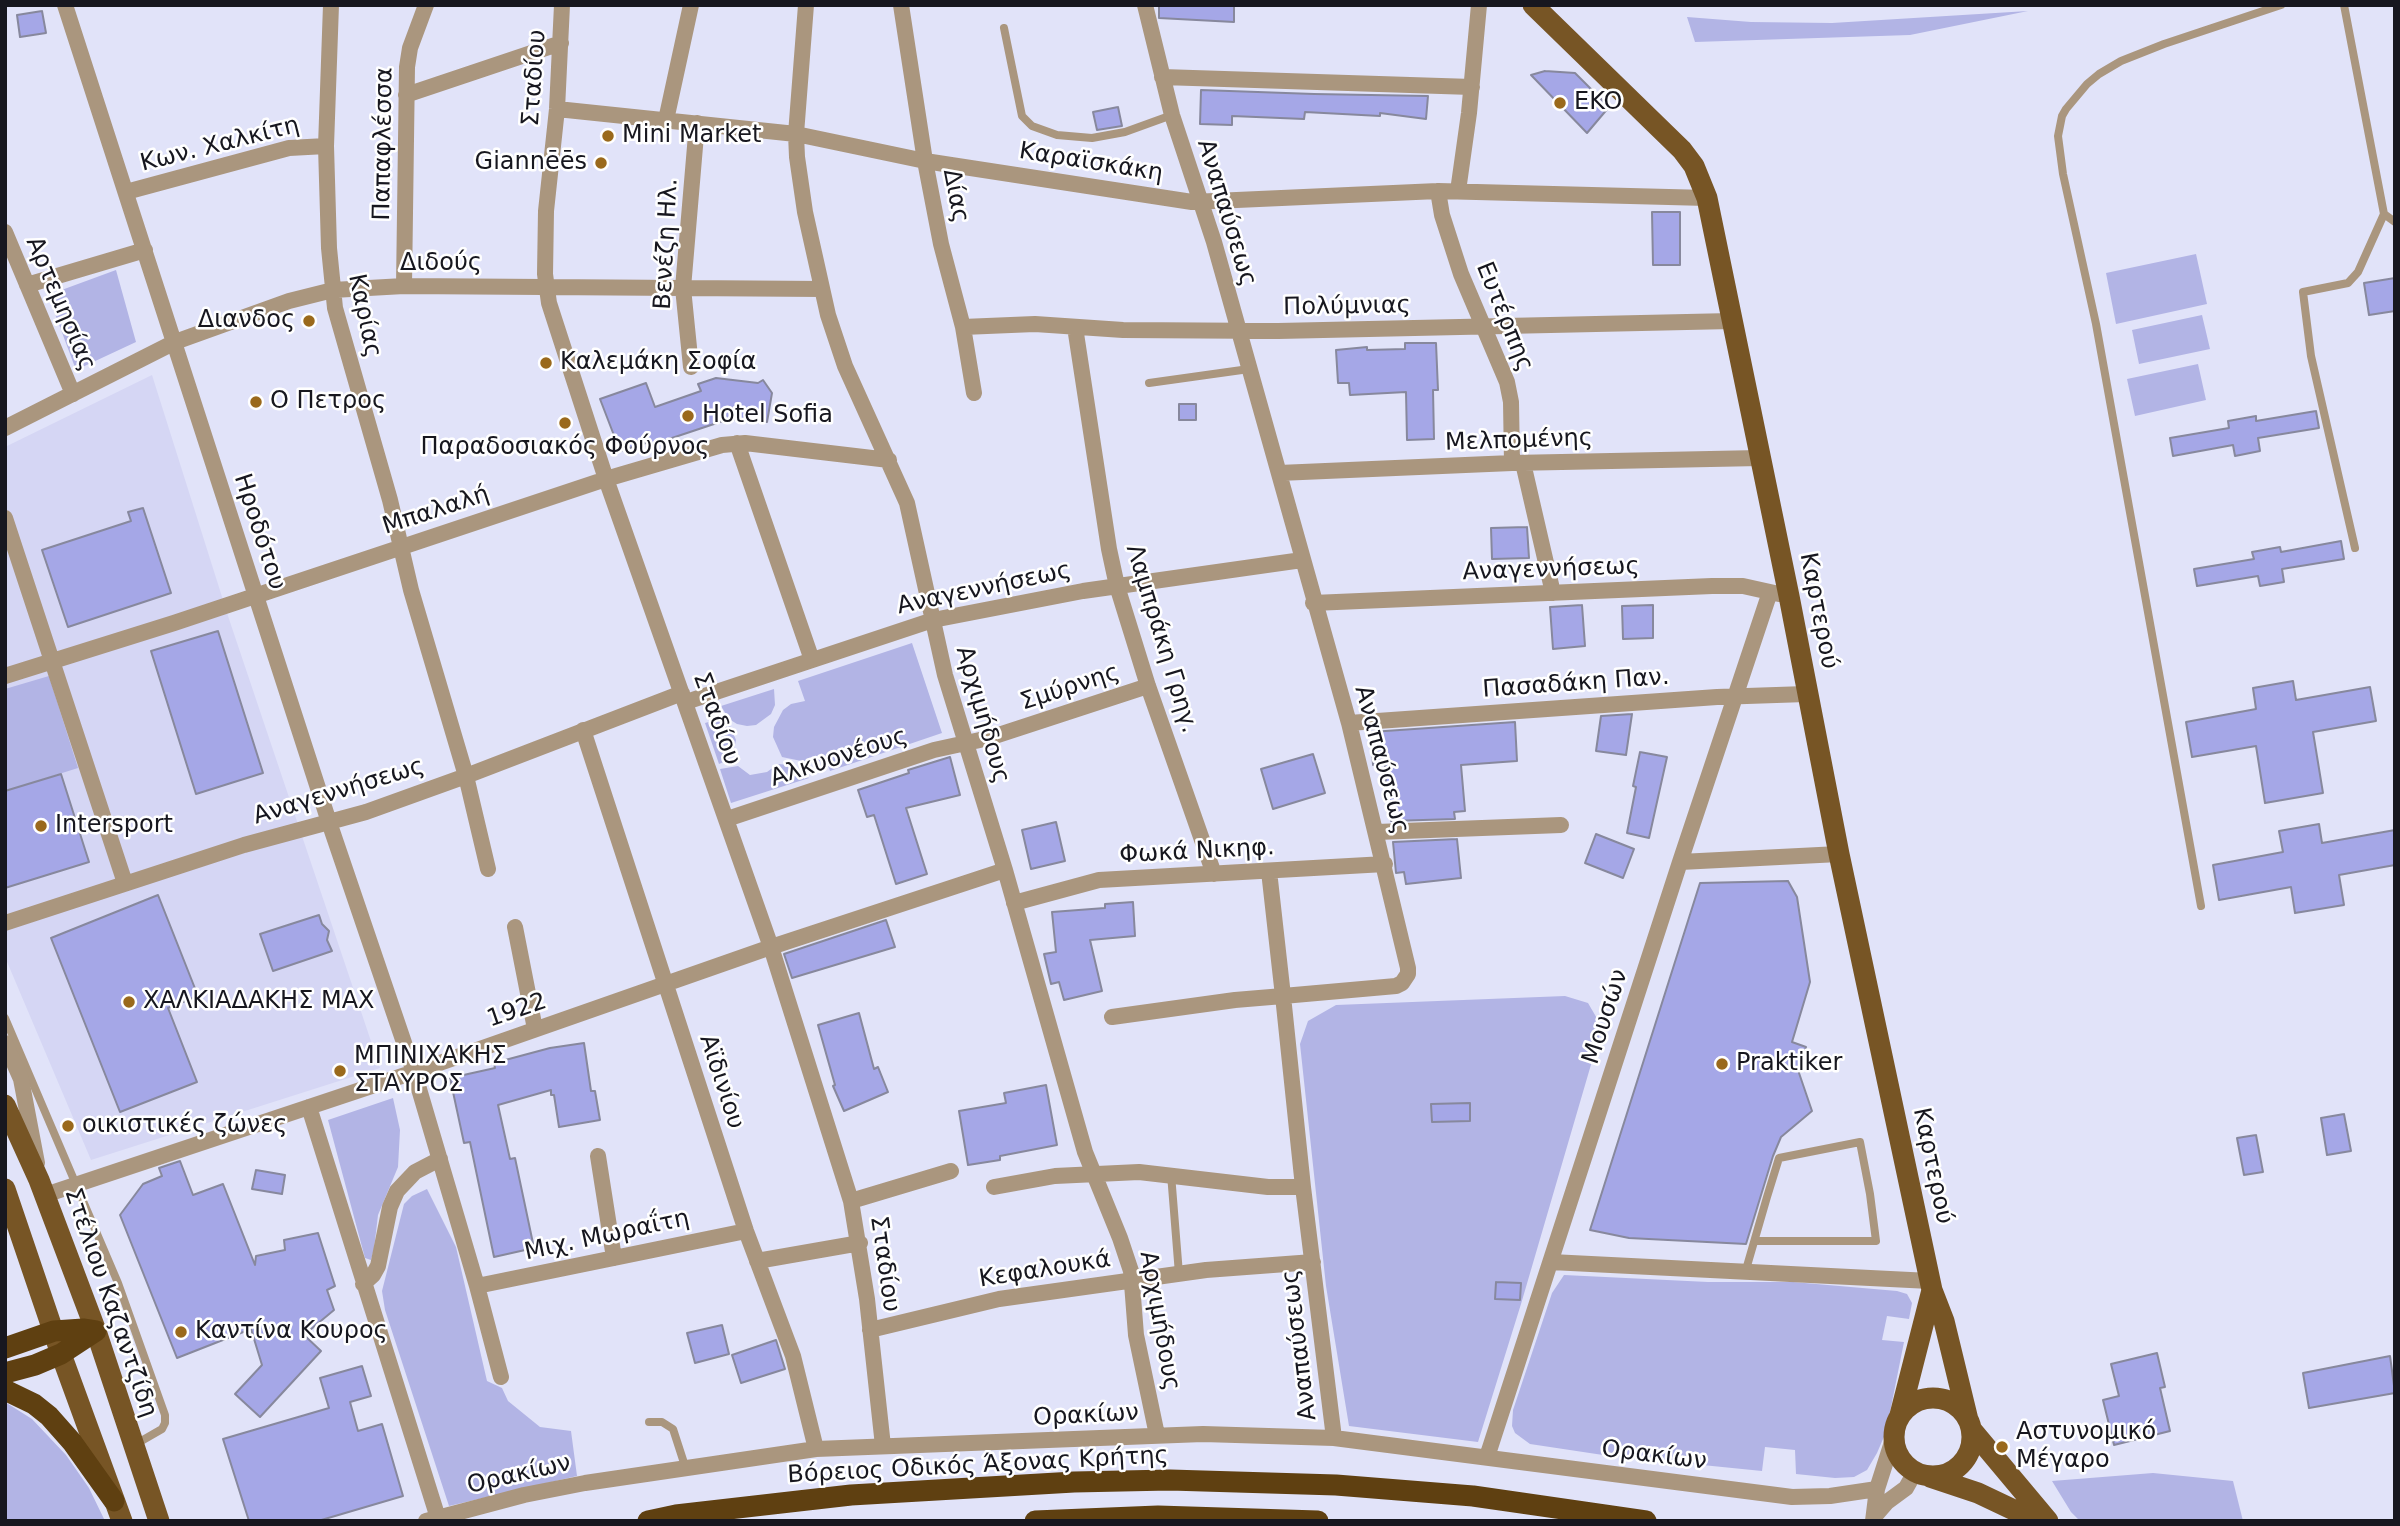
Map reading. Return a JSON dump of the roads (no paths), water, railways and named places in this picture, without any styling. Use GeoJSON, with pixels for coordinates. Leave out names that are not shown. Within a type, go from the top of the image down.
{"type":"FeatureCollection","features":[{"type":"Feature","properties":{"kind":"highway"},"geometry":{"type":"LineString","coordinates":[[5,1348],[54,1331],[96,1331]]}},
{"type":"Feature","properties":{"kind":"highway"},"geometry":{"type":"LineString","coordinates":[[5,1373],[61,1354],[96,1331]]}},
{"type":"Feature","properties":{"kind":"highway"},"geometry":{"type":"LineString","coordinates":[[5,1390],[34,1404],[54,1421],[114,1500]]}},
{"type":"Feature","properties":{"kind":"highway","name":"Βόρειος Οδικός Άξονας Κρήτης"},"geometry":{"type":"LineString","coordinates":[[648,1521],[676,1515],[851,1495],[1074,1482],[1170,1480],[1336,1485],[1473,1496],[1646,1521]]}},
{"type":"Feature","properties":{"kind":"highway"},"geometry":{"type":"LineString","coordinates":[[1035,1521],[1158,1516],[1318,1521]]}},
{"type":"Feature","properties":{"kind":"main road","name":"Καρτερού"},"geometry":{"type":"LineString","coordinates":[[1533,5],[1682,150],[1694,166],[1707,198],[1760,458],[1780,594],[1806,694],[1931,1286],[1944,1321],[1970,1425],[2048,1521]]}},
{"type":"Feature","properties":{"kind":"main road","name":"Στέλιου Καζαντζίδη"},"geometry":{"type":"LineString","coordinates":[[5,1105],[42,1187],[96,1331],[159,1521]]}},
{"type":"Feature","properties":{"kind":"main road"},"geometry":{"type":"LineString","coordinates":[[5,1189],[122,1521]]}},
{"type":"Feature","properties":{"kind":"main road","name":"Καρτερού"},"geometry":{"type":"LineString","coordinates":[[1900,1415],[1931,1286]]}},
{"type":"Feature","properties":{"kind":"main road"},"geometry":{"type":"LineString","coordinates":[[1920,1474],[1944,1475],[1961,1465],[1971,1448],[1970,1425],[1955,1405],[1936,1398],[1916,1402],[1900,1415],[1893,1439],[1900,1459],[1920,1474],[1978,1493],[2037,1521]]}},
{"type":"Feature","properties":{"kind":"street","name":"Ηροδότου"},"geometry":{"type":"LineString","coordinates":[[65,5],[329,822],[414,1072],[501,1377]]}},
{"type":"Feature","properties":{"kind":"street","name":"Καρίας"},"geometry":{"type":"LineString","coordinates":[[331,5],[326,146],[333,290],[341,334],[390,500],[411,590],[466,776],[488,869]]}},
{"type":"Feature","properties":{"kind":"street","name":"Παπαφλέσσα"},"geometry":{"type":"LineString","coordinates":[[404,286],[408,57],[426,5]]}},
{"type":"Feature","properties":{"kind":"street","name":"Σταδίου"},"geometry":{"type":"LineString","coordinates":[[562,5],[557,109],[546,211],[546,286],[555,326],[606,479],[771,947],[851,1201],[860,1243],[883,1446]]}},
{"type":"Feature","properties":{"kind":"street"},"geometry":{"type":"LineString","coordinates":[[666,121],[691,5]]}},
{"type":"Feature","properties":{"kind":"street","name":"Αρχιμήδους"},"geometry":{"type":"LineString","coordinates":[[806,5],[796,134],[799,173],[822,289],[834,337],[845,366],[907,503],[945,675],[1093,1174],[1121,1238],[1133,1279],[1136,1335],[1157,1435]]}},
{"type":"Feature","properties":{"kind":"street","name":"Δίας"},"geometry":{"type":"LineString","coordinates":[[901,5],[925,161],[941,244],[963,327],[974,393]]}},
{"type":"Feature","properties":{"kind":"street","name":"Αναπαύσεως"},"geometry":{"type":"LineString","coordinates":[[1145,5],[1172,115],[1214,242],[1349,723],[1408,968],[1408,974],[1402,983],[1378,988],[1283,996],[1334,1438]]}},
{"type":"Feature","properties":{"kind":"street"},"geometry":{"type":"LineString","coordinates":[[1458,191],[1472,87],[1479,5]]}},
{"type":"Feature","properties":{"kind":"street"},"geometry":{"type":"LineString","coordinates":[[407,95],[561,43]]}},
{"type":"Feature","properties":{"kind":"street"},"geometry":{"type":"LineString","coordinates":[[1162,77],[1472,87]]}},
{"type":"Feature","properties":{"kind":"street","name":"Καραϊσκάκη"},"geometry":{"type":"LineString","coordinates":[[557,109],[796,134],[925,161],[1199,202],[1438,191],[1707,198]]}},
{"type":"Feature","properties":{"kind":"street","name":"Βενέζη Ηλ."},"geometry":{"type":"LineString","coordinates":[[691,367],[683,288],[697,123]]}},
{"type":"Feature","properties":{"kind":"street","name":"Κων. Χαλκίτη"},"geometry":{"type":"LineString","coordinates":[[126,192],[289,148],[326,146]]}},
{"type":"Feature","properties":{"kind":"street","name":"Ευτέρπης"},"geometry":{"type":"LineString","coordinates":[[1438,191],[1439,206],[1446,229],[1474,309],[1507,382],[1518,463],[1553,593]]}},
{"type":"Feature","properties":{"kind":"street","name":"Αρτεμησίας"},"geometry":{"type":"LineString","coordinates":[[5,232],[73,394]]}},
{"type":"Feature","properties":{"kind":"street"},"geometry":{"type":"LineString","coordinates":[[27,285],[145,250]]}},
{"type":"Feature","properties":{"kind":"street","name":"Διδούς"},"geometry":{"type":"LineString","coordinates":[[5,428],[175,342],[289,301],[333,290],[404,286],[822,289]]}},
{"type":"Feature","properties":{"kind":"street","name":"Πολύμνιας"},"geometry":{"type":"LineString","coordinates":[[963,327],[1035,324],[1124,330],[1238,331],[1732,321]]}},
{"type":"Feature","properties":{"kind":"street","name":"Λαμπράκη Γρηγ."},"geometry":{"type":"LineString","coordinates":[[1075,327],[1117,586],[1148,686],[1214,874]]}},
{"type":"Feature","properties":{"kind":"street"},"geometry":{"type":"LineString","coordinates":[[737,443],[811,660]]}},
{"type":"Feature","properties":{"kind":"street","name":"Μπαλαλή"},"geometry":{"type":"LineString","coordinates":[[5,676],[256,596],[606,479],[722,445],[737,443],[889,460]]}},
{"type":"Feature","properties":{"kind":"street","name":"Μελπομένης"},"geometry":{"type":"LineString","coordinates":[[1279,473],[1518,463],[1760,458]]}},
{"type":"Feature","properties":{"kind":"street"},"geometry":{"type":"LineString","coordinates":[[5,518],[125,883]]}},
{"type":"Feature","properties":{"kind":"street","name":"Αναγεννήσεως"},"geometry":{"type":"LineString","coordinates":[[5,923],[244,845],[329,822],[466,776],[583,730],[933,620],[1018,602],[1302,560]]}},
{"type":"Feature","properties":{"kind":"street","name":"Αναγεννήσεως"},"geometry":{"type":"LineString","coordinates":[[1314,603],[1712,586],[1743,586],[1780,594]]}},
{"type":"Feature","properties":{"kind":"street","name":"Μουσών"},"geometry":{"type":"LineString","coordinates":[[1487,1457],[1735,696],[1780,594]]}},
{"type":"Feature","properties":{"kind":"street","name":"Σμύρνης"},"geometry":{"type":"LineString","coordinates":[[965,743],[1148,686]]}},
{"type":"Feature","properties":{"kind":"street","name":"Πασαδάκη Παν."},"geometry":{"type":"LineString","coordinates":[[1349,723],[1735,696],[1806,694]]}},
{"type":"Feature","properties":{"kind":"street","name":"Αϊδινίου"},"geometry":{"type":"LineString","coordinates":[[583,730],[746,1231],[793,1356],[816,1448]]}},
{"type":"Feature","properties":{"kind":"street","name":"Αλκυονέους"},"geometry":{"type":"LineString","coordinates":[[727,819],[934,750],[965,743]]}},
{"type":"Feature","properties":{"kind":"street"},"geometry":{"type":"LineString","coordinates":[[1377,832],[1561,825]]}},
{"type":"Feature","properties":{"kind":"street"},"geometry":{"type":"LineString","coordinates":[[1680,862],[1839,854]]}},
{"type":"Feature","properties":{"kind":"street","name":"Φωκά Νικηφ."},"geometry":{"type":"LineString","coordinates":[[1014,903],[1099,880],[1385,864]]}},
{"type":"Feature","properties":{"kind":"street","name":"1922"},"geometry":{"type":"LineString","coordinates":[[42,1187],[77,1184],[1005,870]]}},
{"type":"Feature","properties":{"kind":"street"},"geometry":{"type":"LineString","coordinates":[[1112,1017],[1283,996],[1269,871]]}},
{"type":"Feature","properties":{"kind":"street"},"geometry":{"type":"LineString","coordinates":[[515,927],[535,1029]]}},
{"type":"Feature","properties":{"kind":"street"},"geometry":{"type":"LineString","coordinates":[[5,1043],[21,1079],[42,1187]]}},
{"type":"Feature","properties":{"kind":"street"},"geometry":{"type":"LineString","coordinates":[[309,1107],[432,1519]]}},
{"type":"Feature","properties":{"kind":"street"},"geometry":{"type":"LineString","coordinates":[[598,1156],[614,1258]]}},
{"type":"Feature","properties":{"kind":"street"},"geometry":{"type":"LineString","coordinates":[[363,1284],[378,1266],[390,1207],[397,1191],[415,1172],[440,1159]]}},
{"type":"Feature","properties":{"kind":"street"},"geometry":{"type":"LineString","coordinates":[[851,1201],[951,1171]]}},
{"type":"Feature","properties":{"kind":"street"},"geometry":{"type":"LineString","coordinates":[[994,1187],[1055,1176],[1139,1172],[1268,1187],[1303,1187]]}},
{"type":"Feature","properties":{"kind":"street","name":"Μιχ. Μωραΐτη"},"geometry":{"type":"LineString","coordinates":[[477,1286],[746,1231]]}},
{"type":"Feature","properties":{"kind":"street"},"geometry":{"type":"LineString","coordinates":[[757,1261],[860,1243]]}},
{"type":"Feature","properties":{"kind":"street","name":"Κεφαλουκά"},"geometry":{"type":"LineString","coordinates":[[870,1330],[999,1299],[1133,1279],[1313,1262]]}},
{"type":"Feature","properties":{"kind":"street"},"geometry":{"type":"LineString","coordinates":[[1551,1262],[1931,1286]]}},
{"type":"Feature","properties":{"kind":"street","name":"Ορακίων"},"geometry":{"type":"LineString","coordinates":[[432,1519],[551,1489],[685,1466],[816,1448],[1157,1435],[1334,1438],[1792,1497],[1830,1496],[1877,1489]]}},
{"type":"Feature","properties":{"kind":"street"},"geometry":{"type":"LineString","coordinates":[[1874,1519],[1877,1489],[1893,1439]]}},
{"type":"Feature","properties":{"kind":"street"},"geometry":{"type":"LineString","coordinates":[[1874,1519],[1887,1502],[1920,1474]]}},
{"type":"Feature","properties":{"kind":"lane"},"geometry":{"type":"LineString","coordinates":[[2201,906],[2096,324],[2062,167],[2059,136],[2062,116],[2066,109],[2087,84],[2121,61],[2281,5]]}},
{"type":"Feature","properties":{"kind":"lane"},"geometry":{"type":"LineString","coordinates":[[2344,5],[2384,214],[2358,272],[2352,279],[2343,285],[2303,292],[2311,356],[2355,548]]}},
{"type":"Feature","properties":{"kind":"lane"},"geometry":{"type":"LineString","coordinates":[[1004,27],[1022,116],[1032,126],[1057,135],[1092,138],[1125,132],[1172,115]]}},
{"type":"Feature","properties":{"kind":"lane"},"geometry":{"type":"LineString","coordinates":[[2384,214],[2395,222]]}},
{"type":"Feature","properties":{"kind":"lane"},"geometry":{"type":"LineString","coordinates":[[1149,383],[1249,369]]}},
{"type":"Feature","properties":{"kind":"lane"},"geometry":{"type":"LineString","coordinates":[[5,1018],[118,1283],[164,1415],[165,1423],[162,1429],[132,1446]]}},
{"type":"Feature","properties":{"kind":"lane"},"geometry":{"type":"LineString","coordinates":[[1745,1273],[1779,1158],[1860,1142],[1875,1241],[1755,1241]]}},
{"type":"Feature","properties":{"kind":"lane"},"geometry":{"type":"LineString","coordinates":[[1171,1174],[1179,1274]]}},
{"type":"Feature","properties":{"kind":"lane"},"geometry":{"type":"LineString","coordinates":[[649,1422],[662,1423],[673,1429],[685,1466]]}},
{"type":"Feature","properties":{"kind":"place","name":"EKO"},"geometry":{"type":"Point","coordinates":[1560,103]}},
{"type":"Feature","properties":{"kind":"place","name":"Mini Market"},"geometry":{"type":"Point","coordinates":[608,136]}},
{"type":"Feature","properties":{"kind":"place","name":"Giannēēs"},"geometry":{"type":"Point","coordinates":[601,163]}},
{"type":"Feature","properties":{"kind":"place","name":"Διανδος"},"geometry":{"type":"Point","coordinates":[309,321]}},
{"type":"Feature","properties":{"kind":"place","name":"Καλεμάκη Σοφία"},"geometry":{"type":"Point","coordinates":[546,363]}},
{"type":"Feature","properties":{"kind":"place","name":"Ο Πετρος"},"geometry":{"type":"Point","coordinates":[256,402]}},
{"type":"Feature","properties":{"kind":"place","name":"Hotel Sofia"},"geometry":{"type":"Point","coordinates":[688,416]}},
{"type":"Feature","properties":{"kind":"place","name":"Παραδοσιακός Φούρνος"},"geometry":{"type":"Point","coordinates":[565,423]}},
{"type":"Feature","properties":{"kind":"place","name":"Intersport"},"geometry":{"type":"Point","coordinates":[41,826]}},
{"type":"Feature","properties":{"kind":"place","name":"ΧΑΛΚΙΑΔΑΚΗΣ MAX"},"geometry":{"type":"Point","coordinates":[129,1002]}},
{"type":"Feature","properties":{"kind":"place","name":"Praktiker"},"geometry":{"type":"Point","coordinates":[1722,1064]}},
{"type":"Feature","properties":{"kind":"place","name":"ΜΠΙΝΙΧΑΚΗΣ ΣΤΑΥΡΟΣ"},"geometry":{"type":"Point","coordinates":[340,1071]}},
{"type":"Feature","properties":{"kind":"place","name":"οικιστικές ζώνες"},"geometry":{"type":"Point","coordinates":[68,1126]}},
{"type":"Feature","properties":{"kind":"place","name":"Καντίνα Κουρος"},"geometry":{"type":"Point","coordinates":[181,1332]}},
{"type":"Feature","properties":{"kind":"place","name":"Αστυνομικό Μέγαρο"},"geometry":{"type":"Point","coordinates":[2002,1447]}}]}
